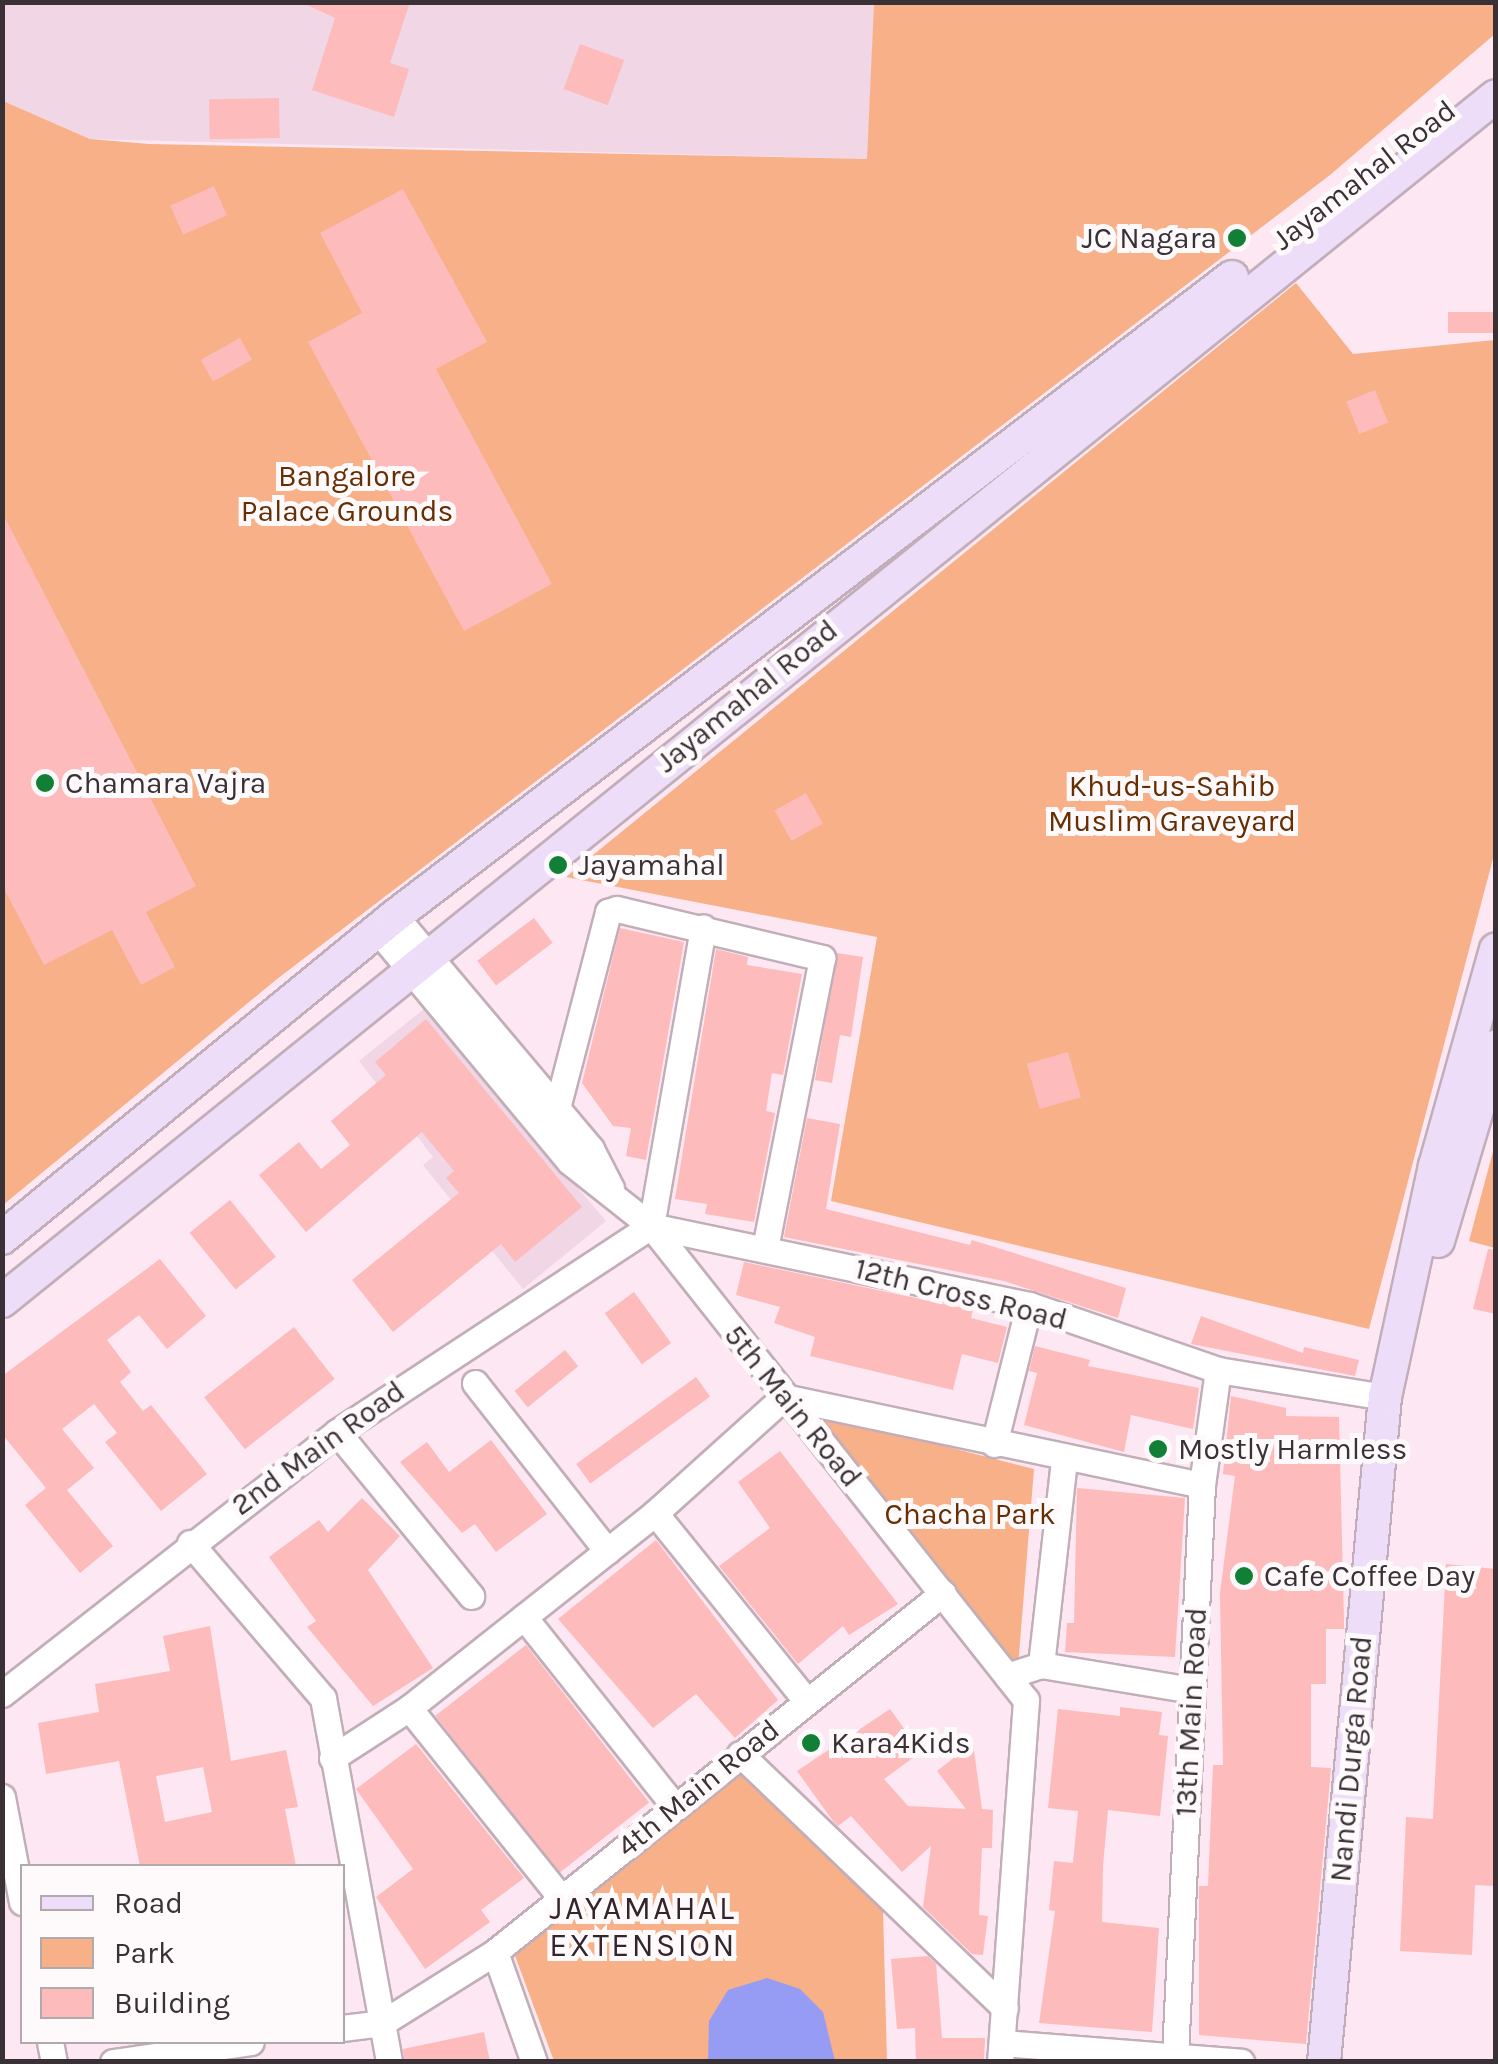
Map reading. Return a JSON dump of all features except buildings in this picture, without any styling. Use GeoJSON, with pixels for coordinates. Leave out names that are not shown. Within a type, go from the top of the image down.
{"type":"FeatureCollection","features":[{"type":"Feature","properties":{"kind":"main road","name":"Jayamahal Road"},"geometry":{"type":"LineString","coordinates":[[2,1238],[386,924],[1496,71]]}},
{"type":"Feature","properties":{"kind":"main road","name":"Jayamahal Road"},"geometry":{"type":"LineString","coordinates":[[2,1301],[1496,96]]}},
{"type":"Feature","properties":{"kind":"main road","name":"Nandi Durga Road"},"geometry":{"type":"LineString","coordinates":[[1324,2062],[1385,1397],[1435,1166],[1496,949]]}},
{"type":"Feature","properties":{"kind":"main road","name":"Nandi Durga Road"},"geometry":{"type":"LineString","coordinates":[[1385,1397],[1496,1046]]}},
{"type":"Feature","properties":{"kind":"street"},"geometry":{"type":"LineString","coordinates":[[557,1108],[602,920],[617,909],[822,958],[765,1249]]}},
{"type":"Feature","properties":{"kind":"street"},"geometry":{"type":"LineString","coordinates":[[386,924],[419,963]]}},
{"type":"Feature","properties":{"kind":"street"},"geometry":{"type":"LineString","coordinates":[[651,1226],[703,928]]}},
{"type":"Feature","properties":{"kind":"street","name":"5th Main Road"},"geometry":{"type":"LineString","coordinates":[[419,963],[592,1149],[611,1188]]}},
{"type":"Feature","properties":{"kind":"street","name":"5th Main Road"},"geometry":{"type":"LineString","coordinates":[[419,963],[570,1162],[611,1188],[651,1226],[1026,1700],[1001,2052]]}},
{"type":"Feature","properties":{"kind":"street","name":"12th Cross Road"},"geometry":{"type":"LineString","coordinates":[[651,1226],[1029,1304],[1218,1370],[1385,1397]]}},
{"type":"Feature","properties":{"kind":"street","name":"2nd Main Road"},"geometry":{"type":"LineString","coordinates":[[2,1694],[190,1543],[337,1432],[651,1226]]}},
{"type":"Feature","properties":{"kind":"street"},"geometry":{"type":"LineString","coordinates":[[994,1444],[1029,1304]]}},
{"type":"Feature","properties":{"kind":"street","name":"13th Main Road"},"geometry":{"type":"LineString","coordinates":[[1175,2055],[1202,1485],[1218,1370]]}},
{"type":"Feature","properties":{"kind":"street"},"geometry":{"type":"LineString","coordinates":[[475,1383],[607,1551]]}},
{"type":"Feature","properties":{"kind":"street"},"geometry":{"type":"LineString","coordinates":[[332,1758],[409,1708],[656,1513],[784,1397],[1064,1460],[1202,1485]]}},
{"type":"Feature","properties":{"kind":"street"},"geometry":{"type":"LineString","coordinates":[[337,1432],[471,1596]]}},
{"type":"Feature","properties":{"kind":"street"},"geometry":{"type":"LineString","coordinates":[[1041,1665],[1064,1460]]}},
{"type":"Feature","properties":{"kind":"street"},"geometry":{"type":"LineString","coordinates":[[656,1513],[806,1700]]}},
{"type":"Feature","properties":{"kind":"street"},"geometry":{"type":"LineString","coordinates":[[190,1543],[323,1698],[345,1864]]}},
{"type":"Feature","properties":{"kind":"street","name":"4th Main Road"},"geometry":{"type":"LineString","coordinates":[[345,2028],[382,2022],[495,1952],[944,1593]]}},
{"type":"Feature","properties":{"kind":"street"},"geometry":{"type":"LineString","coordinates":[[524,1617],[675,1807]]}},
{"type":"Feature","properties":{"kind":"street"},"geometry":{"type":"LineString","coordinates":[[1007,1676],[1041,1665],[1192,1690]]}},
{"type":"Feature","properties":{"kind":"street"},"geometry":{"type":"LineString","coordinates":[[409,1708],[562,1900]]}},
{"type":"Feature","properties":{"kind":"street"},"geometry":{"type":"LineString","coordinates":[[740,1754],[1005,2008]]}},
{"type":"Feature","properties":{"kind":"street"},"geometry":{"type":"LineString","coordinates":[[2,1797],[20,1892]]}},
{"type":"Feature","properties":{"kind":"street"},"geometry":{"type":"LineString","coordinates":[[347,1881],[389,2062]]}},
{"type":"Feature","properties":{"kind":"street"},"geometry":{"type":"LineString","coordinates":[[495,1952],[534,2062]]}},
{"type":"Feature","properties":{"kind":"street"},"geometry":{"type":"LineString","coordinates":[[112,2062],[237,2044]]}},
{"type":"Feature","properties":{"kind":"street"},"geometry":{"type":"LineString","coordinates":[[1001,2052],[1175,2055],[1241,2062]]}},
{"type":"Feature","properties":{"kind":"shaded area"},"geometry":{"type":"Polygon","coordinates":[[[3,3],[874,3],[868,159],[90,139],[3,101],[3,3]]]}},
{"type":"Feature","properties":{"kind":"shaded area"},"geometry":{"type":"Polygon","coordinates":[[[424,1009],[606,1221],[523,1289],[423,1165],[433,1157],[359,1061],[424,1009]]]}},
{"type":"Feature","properties":{"kind":"green space","name":"Bangalore Palace Grounds"},"geometry":{"type":"Polygon","coordinates":[[[874,3],[1495,3],[1495,34],[1330,175],[277,979],[3,1205],[3,101],[90,139],[149,144],[867,159],[874,3]]]}},
{"type":"Feature","properties":{"kind":"green space","name":"Khud-us-Sahib Muslim Graveyard"},"geometry":{"type":"Polygon","coordinates":[[[1296,283],[1353,354],[1495,340],[1495,851],[1369,1329],[831,1201],[877,937],[566,877],[1296,283]]]}},
{"type":"Feature","properties":{"kind":"green space"},"geometry":{"type":"Polygon","coordinates":[[[1495,1144],[1495,1248],[1469,1241],[1495,1144]]]}},
{"type":"Feature","properties":{"kind":"green space","name":"Chacha Park"},"geometry":{"type":"Polygon","coordinates":[[[808,1411],[1034,1469],[1018,1667],[808,1411]]]}},
{"type":"Feature","properties":{"kind":"green space"},"geometry":{"type":"Polygon","coordinates":[[[741,1772],[883,1910],[887,2061],[554,2061],[514,1953],[741,1772]]]}},
{"type":"Feature","properties":{"kind":"water"},"geometry":{"type":"Polygon","coordinates":[[[767,1978],[800,1989],[823,2012],[835,2061],[708,2061],[709,2021],[728,1990],[767,1978]]]}},
{"type":"Feature","properties":{"kind":"place","name":"JC Nagara"},"geometry":{"type":"Point","coordinates":[1237,238]}},
{"type":"Feature","properties":{"kind":"place","name":"Chamara Vajra"},"geometry":{"type":"Point","coordinates":[45,783]}},
{"type":"Feature","properties":{"kind":"place","name":"Jayamahal"},"geometry":{"type":"Point","coordinates":[558,865]}},
{"type":"Feature","properties":{"kind":"place","name":"Mostly Harmless"},"geometry":{"type":"Point","coordinates":[1158,1449]}},
{"type":"Feature","properties":{"kind":"place","name":"Cafe Coffee Day"},"geometry":{"type":"Point","coordinates":[1244,1576]}},
{"type":"Feature","properties":{"kind":"place","name":"Kara4Kids"},"geometry":{"type":"Point","coordinates":[811,1743]}},
{"type":"Feature","properties":{"kind":"district","name":"JAYAMAHAL EXTENSION"},"geometry":{"type":"Point","coordinates":[643,1928]}}]}
